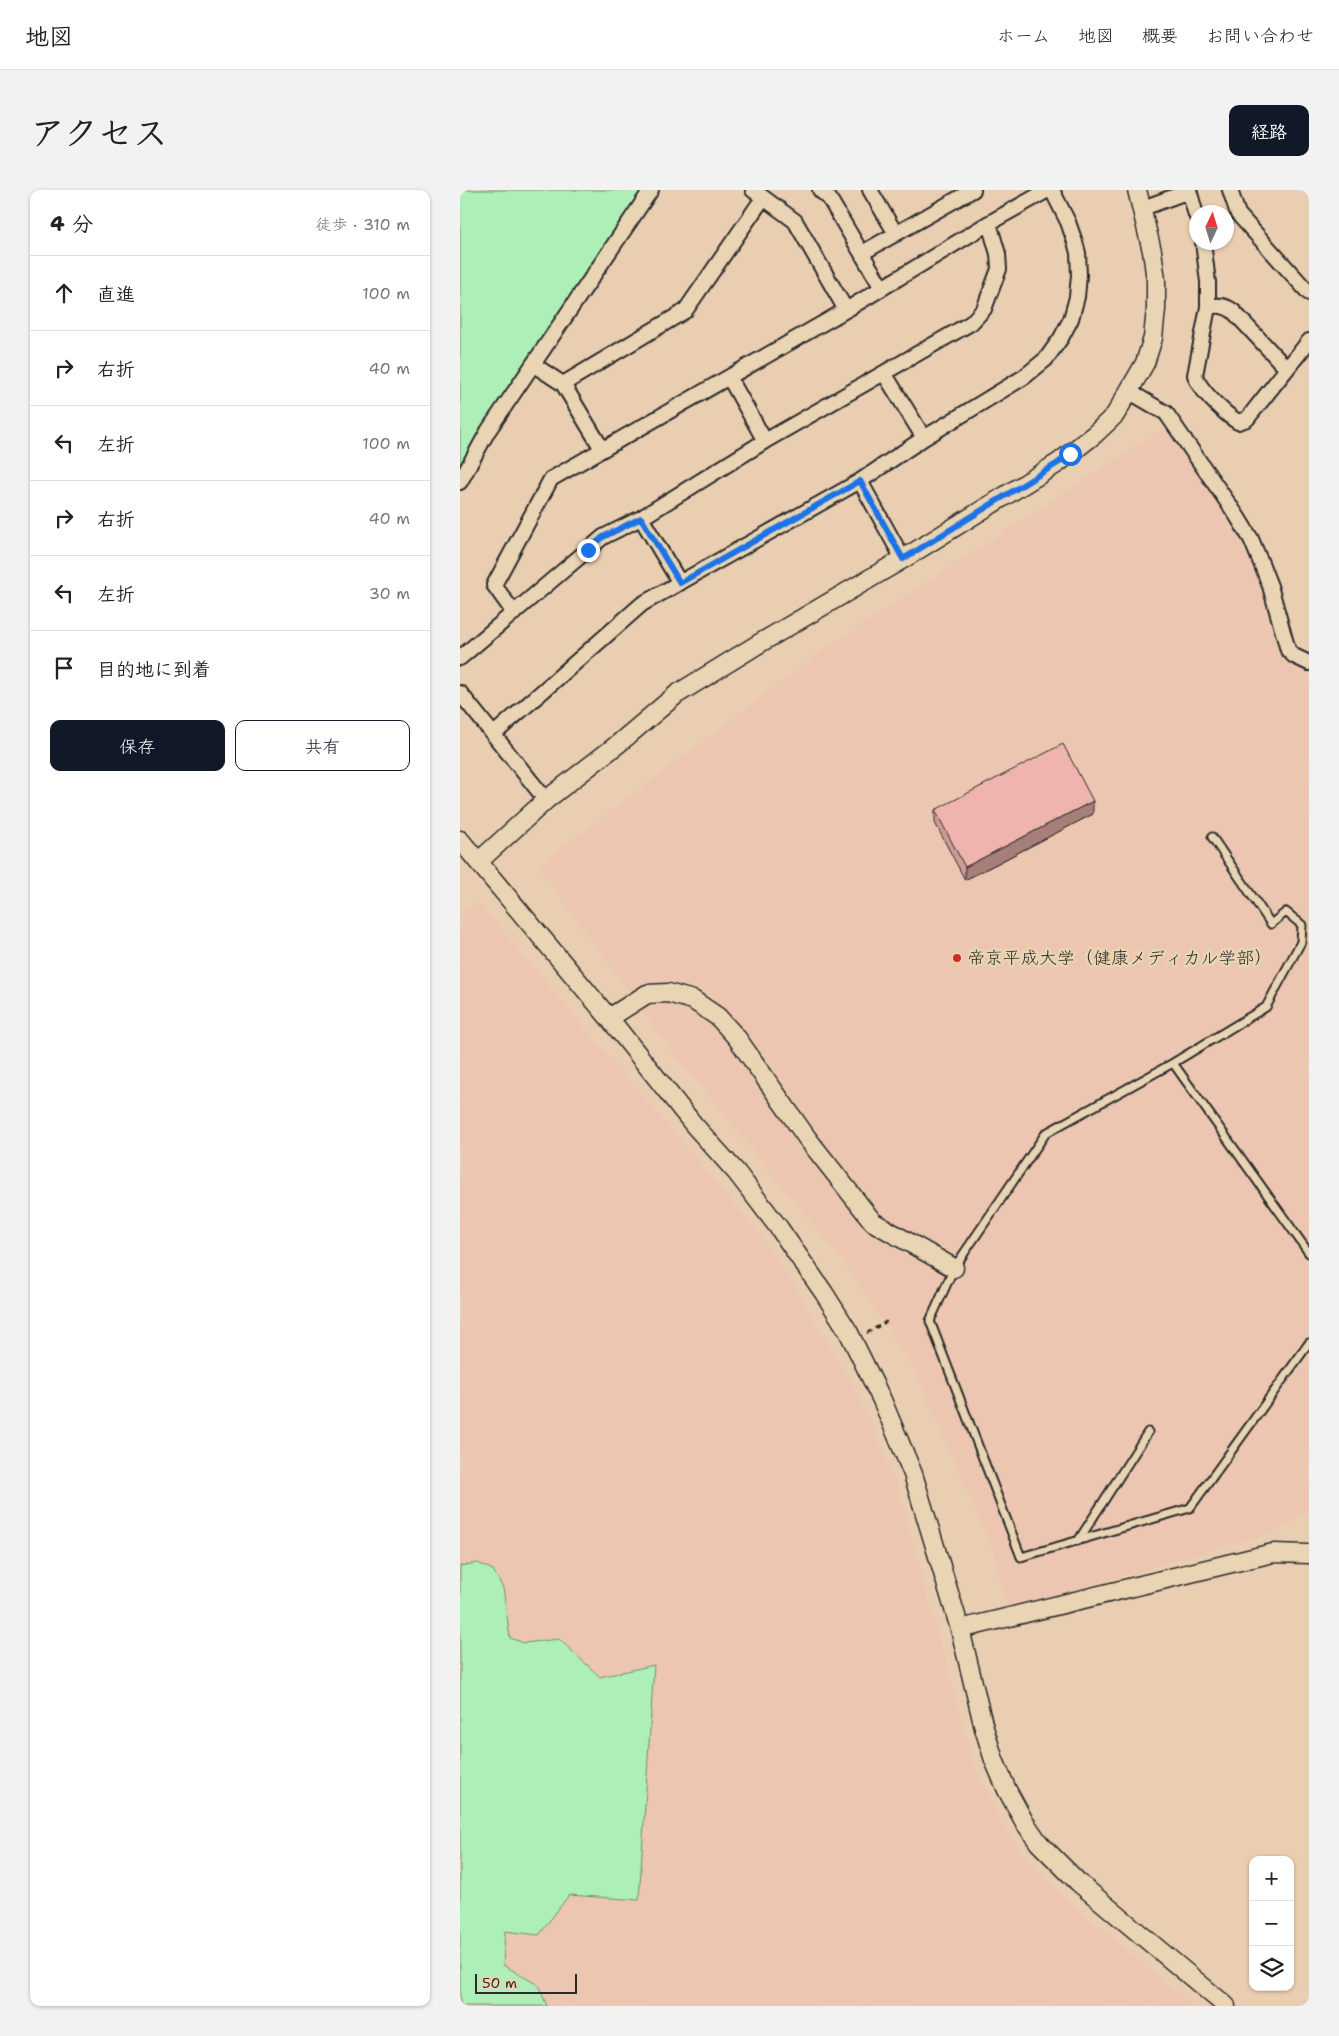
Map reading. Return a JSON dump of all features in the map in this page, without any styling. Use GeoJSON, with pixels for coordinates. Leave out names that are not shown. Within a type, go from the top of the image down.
{"type":"FeatureCollection","features":[{"type":"Feature","properties":{"kind":"street"},"geometry":{"type":"LineString","coordinates":[[460,482],[488,431],[651,190]]}},
{"type":"Feature","properties":{"kind":"street"},"geometry":{"type":"LineString","coordinates":[[820,190],[829,198],[882,288]]}},
{"type":"Feature","properties":{"kind":"street"},"geometry":{"type":"LineString","coordinates":[[870,190],[896,234]]}},
{"type":"Feature","properties":{"kind":"street"},"geometry":{"type":"LineString","coordinates":[[862,253],[896,234],[955,194],[973,190]]}},
{"type":"Feature","properties":{"kind":"street"},"geometry":{"type":"LineString","coordinates":[[514,613],[494,585],[551,479],[602,448],[846,310],[989,223],[1048,190]]}},
{"type":"Feature","properties":{"kind":"street"},"geometry":{"type":"LineString","coordinates":[[494,734],[642,604],[860,481],[924,438],[1030,372],[1046,358],[1066,329],[1077,297],[1079,275],[1078,253],[1068,222],[1052,190]]}},
{"type":"Feature","properties":{"kind":"street"},"geometry":{"type":"LineString","coordinates":[[478,862],[546,800],[618,744],[677,694],[760,642],[903,559],[1058,463],[1115,416],[1145,363],[1153,338],[1156,309],[1153,261],[1143,208],[1137,190]]}},
{"type":"Feature","properties":{"kind":"street"},"geometry":{"type":"LineString","coordinates":[[1143,208],[1189,190],[1193,205]]}},
{"type":"Feature","properties":{"kind":"street"},"geometry":{"type":"LineString","coordinates":[[1230,190],[1238,214],[1309,293]]}},
{"type":"Feature","properties":{"kind":"street"},"geometry":{"type":"LineString","coordinates":[[563,384],[685,311],[758,194],[795,221],[846,310]]}},
{"type":"Feature","properties":{"kind":"street"},"geometry":{"type":"LineString","coordinates":[[460,658],[603,537],[641,518],[765,441],[971,324],[984,309],[999,269],[998,254],[989,223]]}},
{"type":"Feature","properties":{"kind":"street"},"geometry":{"type":"LineString","coordinates":[[1204,250],[1208,282],[1208,307],[1195,375],[1197,383],[1230,417],[1238,422],[1247,420],[1309,342]]}},
{"type":"Feature","properties":{"kind":"street"},"geometry":{"type":"LineString","coordinates":[[1208,307],[1226,306],[1233,311],[1287,369]]}},
{"type":"Feature","properties":{"kind":"street"},"geometry":{"type":"LineString","coordinates":[[534,365],[563,384],[602,448]]}},
{"type":"Feature","properties":{"kind":"street"},"geometry":{"type":"LineString","coordinates":[[884,373],[924,438]]}},
{"type":"Feature","properties":{"kind":"street"},"geometry":{"type":"LineString","coordinates":[[729,377],[765,441]]}},
{"type":"Feature","properties":{"kind":"street"},"geometry":{"type":"LineString","coordinates":[[1130,392],[1166,413],[1237,516],[1251,539],[1270,586],[1288,650],[1294,656],[1309,663]]}},
{"type":"Feature","properties":{"kind":"street"},"geometry":{"type":"LineString","coordinates":[[860,481],[903,559]]}},
{"type":"Feature","properties":{"kind":"street"},"geometry":{"type":"LineString","coordinates":[[641,518],[680,583]]}},
{"type":"Feature","properties":{"kind":"street"},"geometry":{"type":"LineString","coordinates":[[460,693],[546,800]]}},
{"type":"Feature","properties":{"kind":"street"},"geometry":{"type":"LineString","coordinates":[[460,840],[609,1018],[694,1125],[737,1174],[779,1228],[824,1293],[853,1342],[882,1400],[913,1474],[960,1629],[984,1728],[994,1760],[1015,1806],[1039,1844],[1078,1882],[1226,2006]]}},
{"type":"Feature","properties":{"kind":"street"},"geometry":{"type":"LineString","coordinates":[[609,1018],[647,994],[668,993],[693,1000],[718,1017],[737,1038],[807,1138],[873,1222],[954,1268]]}},
{"type":"Feature","properties":{"kind":"street"},"geometry":{"type":"LineString","coordinates":[[960,1629],[1273,1553],[1309,1554]]}},
{"type":"Feature","properties":{"kind":"lane"},"geometry":{"type":"LineString","coordinates":[[1212,837],[1271,924],[1286,912],[1302,926],[1301,942],[1266,1007],[1174,1063],[1046,1133],[954,1268],[930,1321],[1021,1557],[1190,1508],[1309,1343]]}},
{"type":"Feature","properties":{"kind":"lane"},"geometry":{"type":"LineString","coordinates":[[1174,1063],[1309,1253]]}},
{"type":"Feature","properties":{"kind":"lane"},"geometry":{"type":"LineString","coordinates":[[1078,1541],[1148,1432]]}},
{"type":"Feature","properties":{"kind":"path"},"geometry":{"type":"LineString","coordinates":[[853,1342],[889,1320]]}},
{"type":"Feature","properties":{"kind":"shaded area","name":"帝京平成大学（健康メディカル学部）"},"geometry":{"type":"Polygon","coordinates":[[[1164,428],[1241,529],[1288,663],[1309,672],[1309,1510],[1281,1530],[1008,1609],[992,1548],[914,1369],[843,1261],[671,1050],[538,866],[826,648],[1164,428]]]}},
{"type":"Feature","properties":{"kind":"shaded area"},"geometry":{"type":"Polygon","coordinates":[[[478,902],[759,1233],[792,1282],[854,1387],[881,1445],[900,1495],[973,1761],[1002,1825],[1033,1866],[1074,1905],[1193,2006],[547,2006],[538,1985],[503,1965],[505,1931],[539,1935],[569,1895],[654,1665],[600,1677],[559,1639],[524,1643],[510,1638],[503,1588],[478,1563],[460,1566],[460,915],[478,902]]]}},
{"type":"Feature","properties":{"kind":"green space"},"geometry":{"type":"Polygon","coordinates":[[[460,190],[642,190],[483,428],[460,471],[460,190]]]}},
{"type":"Feature","properties":{"kind":"green space"},"geometry":{"type":"Polygon","coordinates":[[[478,1563],[493,1570],[503,1588],[510,1638],[524,1643],[559,1639],[600,1677],[654,1665],[639,1900],[569,1895],[539,1935],[505,1931],[503,1965],[538,1985],[547,2006],[460,2006],[460,1566],[478,1563]]]}},
{"type":"Feature","properties":{"kind":"building"},"geometry":{"type":"Polygon","coordinates":[[[1063,744],[1093,801],[965,867],[935,810],[1063,744]]]}},
{"type":"Feature","properties":{"kind":"place","name":"帝京平成大学（健康メディカル学部）"},"geometry":{"type":"Point","coordinates":[957,958]}},
{"type":"Feature","properties":{"kind":"route"},"geometry":{"type":"LineString","coordinates":[[588,550],[603,537],[641,518],[680,583],[860,481],[903,559],[1070,454]]}}]}
